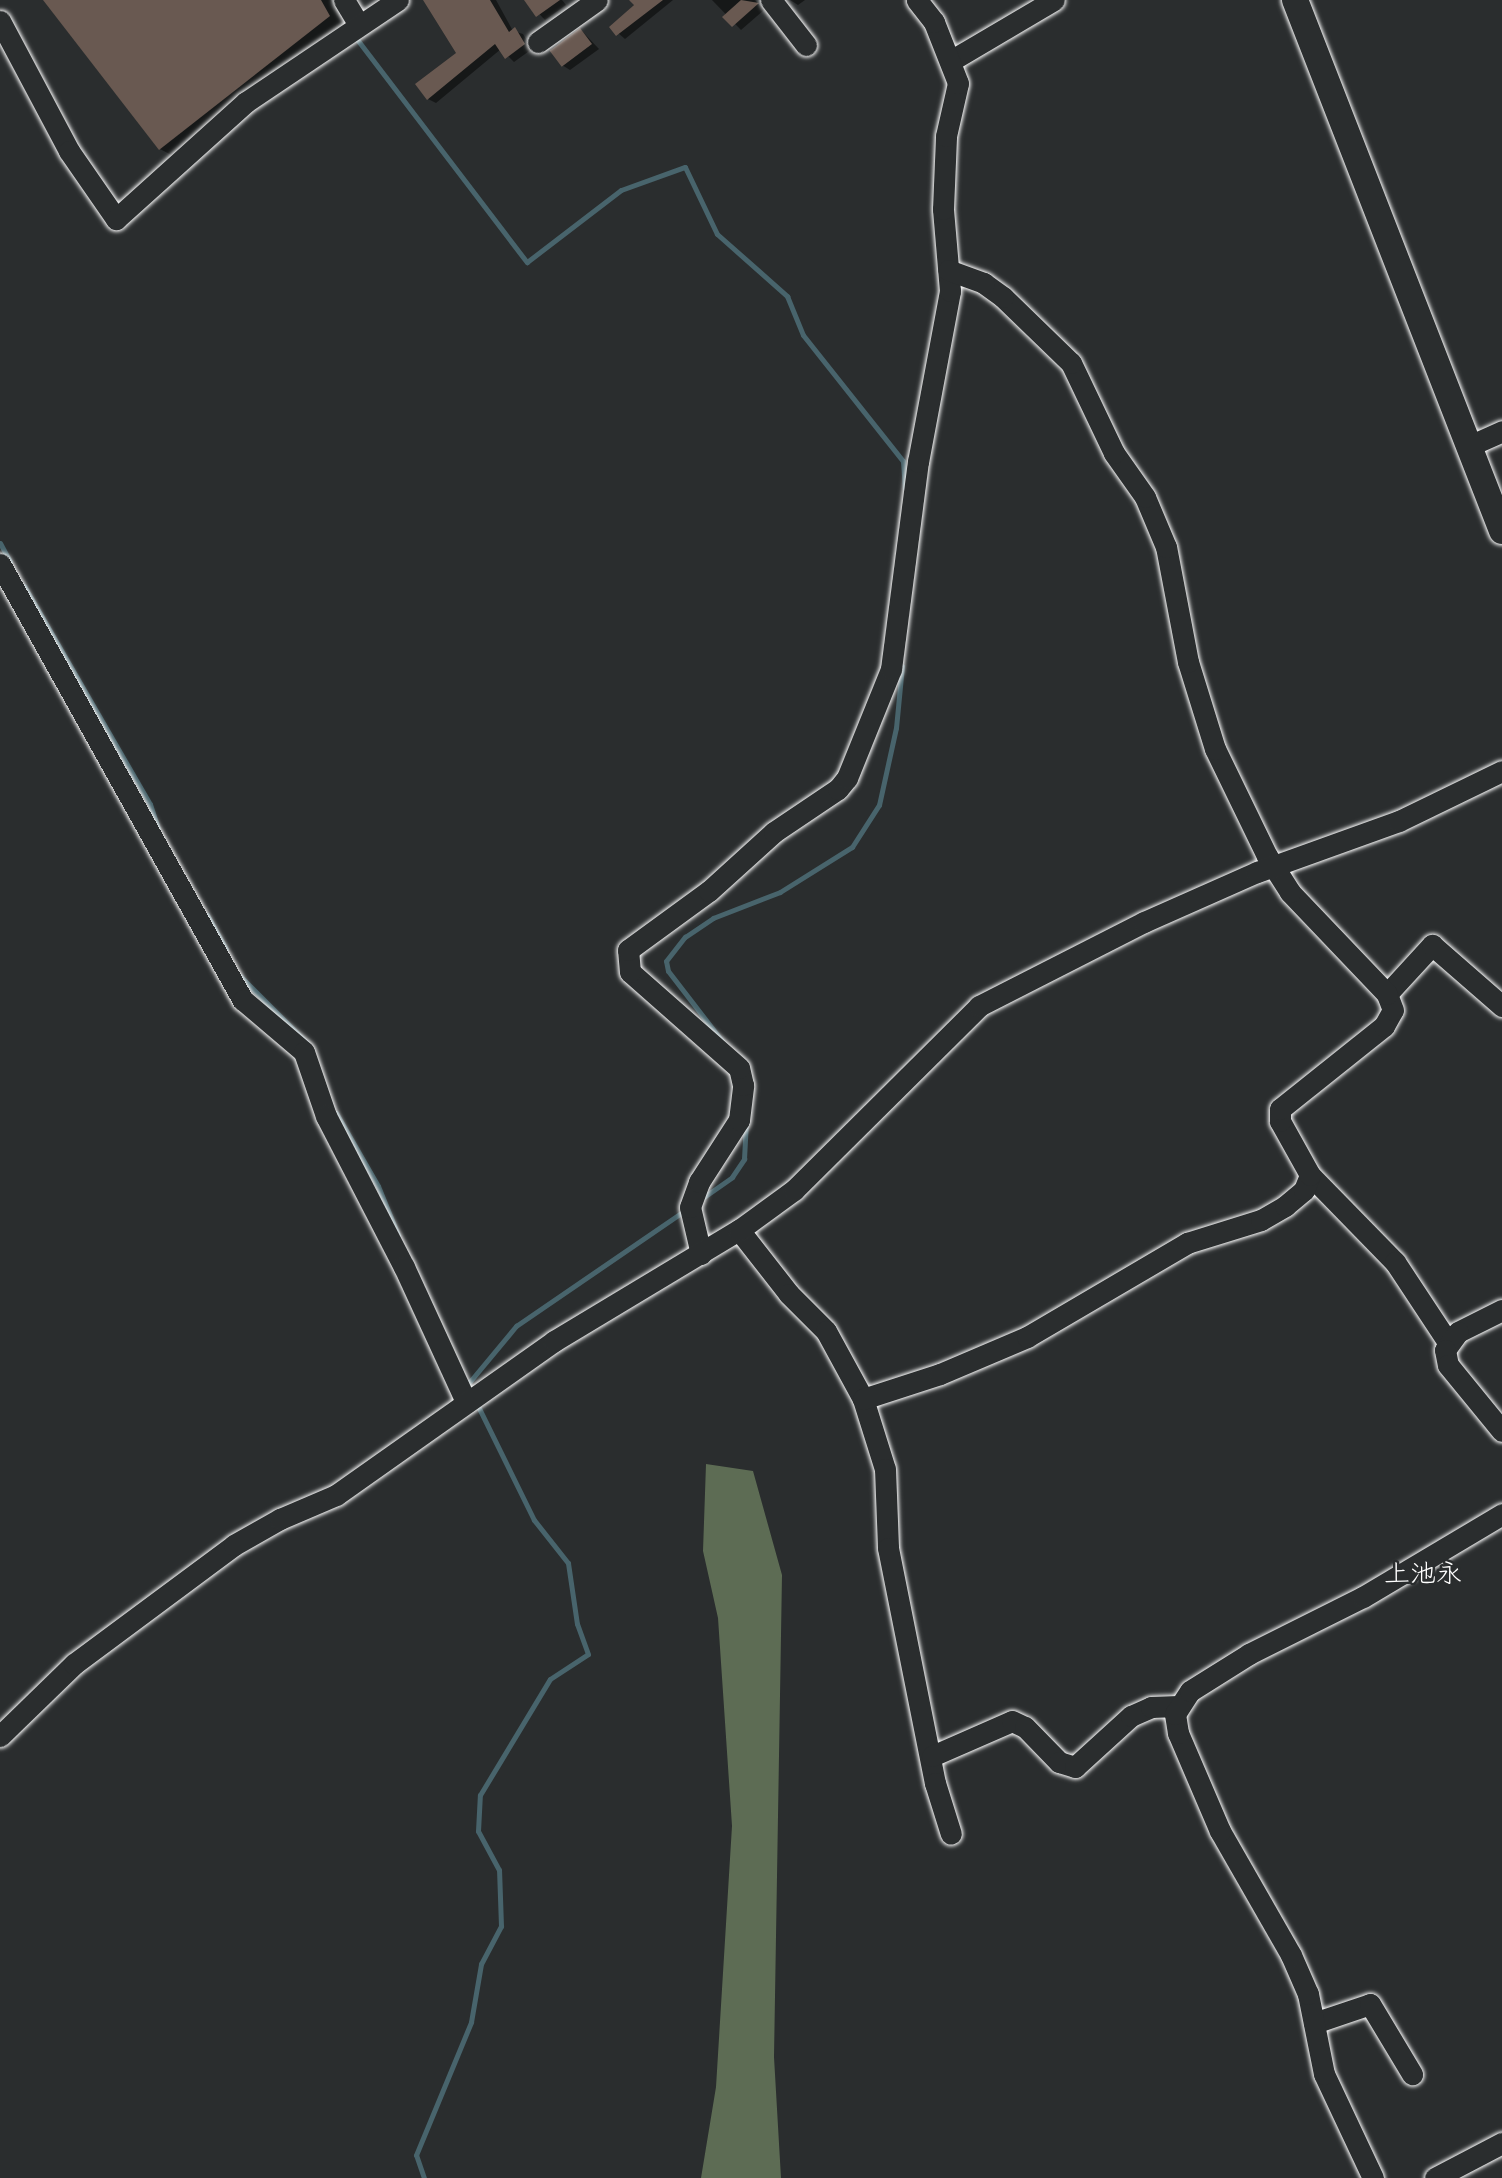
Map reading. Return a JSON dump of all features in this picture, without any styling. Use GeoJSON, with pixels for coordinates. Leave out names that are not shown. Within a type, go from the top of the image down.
{"type":"FeatureCollection","features":[{"type":"Feature","properties":{"kind":"street"},"geometry":{"type":"LineString","coordinates":[[344,0],[358,23]]}},
{"type":"Feature","properties":{"kind":"street"},"geometry":{"type":"LineString","coordinates":[[0,22],[69,151],[116,219],[246,102],[358,23],[398,0]]}},
{"type":"Feature","properties":{"kind":"street"},"geometry":{"type":"LineString","coordinates":[[538,42],[597,0]]}},
{"type":"Feature","properties":{"kind":"street"},"geometry":{"type":"LineString","coordinates":[[771,0],[806,46]]}},
{"type":"Feature","properties":{"kind":"street"},"geometry":{"type":"LineString","coordinates":[[701,1254],[690,1207],[699,1182],[739,1120],[743,1085],[740,1068],[631,972],[628,950],[847,778],[897,646],[918,462],[950,291],[943,209],[946,136],[958,83],[952,60],[934,22],[917,0]]}},
{"type":"Feature","properties":{"kind":"street"},"geometry":{"type":"LineString","coordinates":[[952,60],[1054,0]]}},
{"type":"Feature","properties":{"kind":"street"},"geometry":{"type":"LineString","coordinates":[[1295,0],[1502,531]]}},
{"type":"Feature","properties":{"kind":"street"},"geometry":{"type":"LineString","coordinates":[[948,270],[984,283],[1003,297],[1071,363],[1114,453],[1145,497],[1166,547],[1188,662],[1215,749],[1272,866],[1290,892],[1387,994],[1393,1010],[1384,1026],[1280,1109],[1280,1121],[1310,1175],[1395,1262],[1447,1341],[1448,1365],[1502,1431]]}},
{"type":"Feature","properties":{"kind":"street"},"geometry":{"type":"LineString","coordinates":[[1469,446],[1502,431]]}},
{"type":"Feature","properties":{"kind":"street"},"geometry":{"type":"LineString","coordinates":[[0,564],[243,1000],[304,1052],[326,1116],[404,1267],[466,1402]]}},
{"type":"Feature","properties":{"kind":"street"},"geometry":{"type":"LineString","coordinates":[[0,1736],[74,1664],[234,1545],[280,1519],[336,1495],[554,1341],[701,1254],[794,1190],[979,1006],[1144,922],[1272,866],[1399,821],[1502,771]]}},
{"type":"Feature","properties":{"kind":"street"},"geometry":{"type":"LineString","coordinates":[[1387,994],[1432,945],[1502,1006]]}},
{"type":"Feature","properties":{"kind":"street"},"geometry":{"type":"LineString","coordinates":[[863,1399],[940,1374],[1027,1337],[1187,1243],[1261,1220],[1304,1190],[1310,1175]]}},
{"type":"Feature","properties":{"kind":"street"},"geometry":{"type":"LineString","coordinates":[[739,1230],[789,1294],[826,1331],[863,1399],[885,1469],[888,1548],[940,1804],[951,1834]]}},
{"type":"Feature","properties":{"kind":"street"},"geometry":{"type":"LineString","coordinates":[[1447,1341],[1502,1310]]}},
{"type":"Feature","properties":{"kind":"street"},"geometry":{"type":"LineString","coordinates":[[1373,2178],[1324,2074],[1314,2022],[1291,1955],[1202,1794],[1178,1733],[1178,1706],[1190,1691],[1248,1654],[1363,1597],[1502,1514]]}},
{"type":"Feature","properties":{"kind":"street"},"geometry":{"type":"LineString","coordinates":[[932,1756],[1012,1721],[1032,1733],[1059,1762],[1075,1767],[1131,1716],[1151,1707],[1178,1706]]}},
{"type":"Feature","properties":{"kind":"street"},"geometry":{"type":"LineString","coordinates":[[1314,2022],[1370,2004],[1412,2074]]}},
{"type":"Feature","properties":{"kind":"street"},"geometry":{"type":"LineString","coordinates":[[1436,2178],[1502,2143]]}},
{"type":"Feature","properties":{"kind":"green space"},"geometry":{"type":"Polygon","coordinates":[[[706,1464],[753,1471],[782,1575],[774,2057],[781,2178],[701,2178],[716,2087],[732,1826],[718,1618],[703,1551],[706,1464]]]}},
{"type":"Feature","properties":{"kind":"building"},"geometry":{"type":"Polygon","coordinates":[[[43,0],[321,0],[330,16],[159,150],[43,0]]]}},
{"type":"Feature","properties":{"kind":"building"},"geometry":{"type":"Polygon","coordinates":[[[423,0],[490,0],[509,32],[515,27],[525,44],[505,59],[495,44],[427,100],[415,84],[456,53],[423,0]]]}},
{"type":"Feature","properties":{"kind":"building"},"geometry":{"type":"Polygon","coordinates":[[[524,0],[560,0],[536,17],[524,0]]]}},
{"type":"Feature","properties":{"kind":"building"},"geometry":{"type":"Polygon","coordinates":[[[629,0],[663,0],[616,36],[609,27],[634,5],[629,0]]]}},
{"type":"Feature","properties":{"kind":"building"},"geometry":{"type":"Polygon","coordinates":[[[741,0],[759,3],[732,27],[722,17],[741,0]]]}},
{"type":"Feature","properties":{"kind":"building"},"geometry":{"type":"Polygon","coordinates":[[[580,28],[592,44],[562,67],[550,51],[580,28]]]}},
{"type":"Feature","properties":{"kind":"waterway"},"geometry":{"type":"LineString","coordinates":[[353,34],[527,262],[621,190],[685,167],[717,234],[787,296],[803,335],[903,461],[905,488]]}},
{"type":"Feature","properties":{"kind":"waterway"},"geometry":{"type":"LineString","coordinates":[[0,543],[10,562]]}},
{"type":"Feature","properties":{"kind":"waterway"},"geometry":{"type":"LineString","coordinates":[[24,586],[150,804],[158,828]]}},
{"type":"Feature","properties":{"kind":"waterway"},"geometry":{"type":"LineString","coordinates":[[722,1041],[668,971],[666,961],[685,937],[713,918],[780,892],[852,847],[879,805],[896,728],[902,666]]}},
{"type":"Feature","properties":{"kind":"waterway"},"geometry":{"type":"LineString","coordinates":[[207,915],[226,949]]}},
{"type":"Feature","properties":{"kind":"waterway"},"geometry":{"type":"LineString","coordinates":[[240,976],[307,1043]]}},
{"type":"Feature","properties":{"kind":"waterway"},"geometry":{"type":"LineString","coordinates":[[336,1113],[378,1186],[398,1235]]}},
{"type":"Feature","properties":{"kind":"waterway"},"geometry":{"type":"LineString","coordinates":[[701,1199],[732,1177],[744,1159],[746,1124]]}},
{"type":"Feature","properties":{"kind":"waterway"},"geometry":{"type":"LineString","coordinates":[[467,1385],[516,1326],[684,1211]]}},
{"type":"Feature","properties":{"kind":"waterway"},"geometry":{"type":"LineString","coordinates":[[424,2178],[416,2155],[471,2022],[481,1964],[501,1926],[499,1870],[478,1831],[480,1795],[550,1679],[588,1654],[577,1624],[568,1563],[534,1520],[476,1402]]}},
{"type":"Feature","properties":{"kind":"district","name":"上池永"},"geometry":{"type":"Point","coordinates":[1423,1574]}}]}
